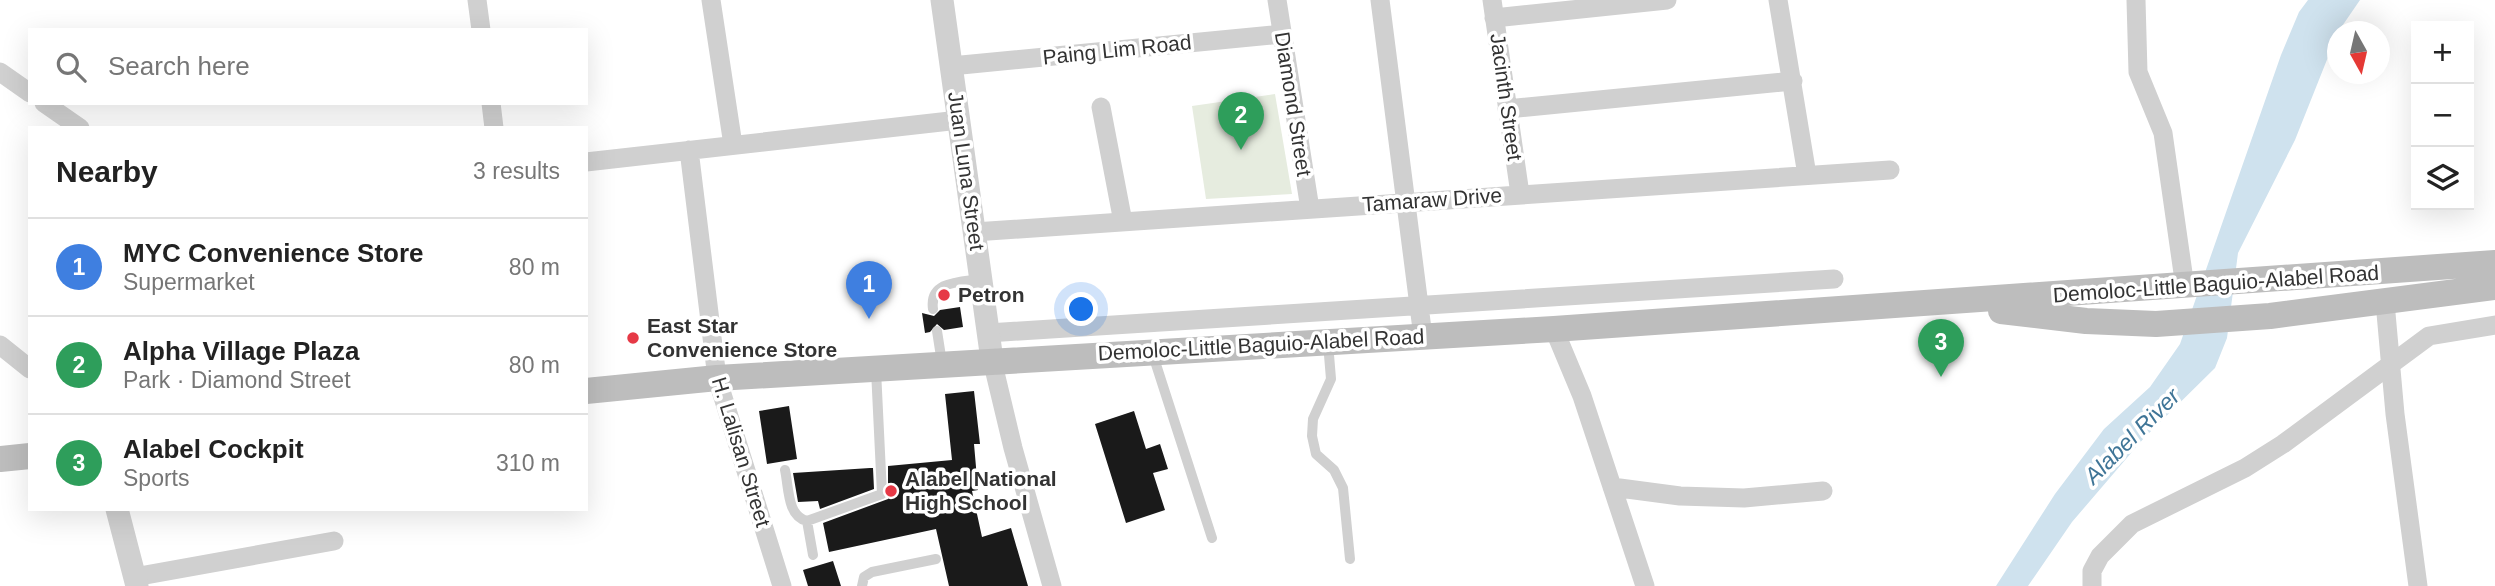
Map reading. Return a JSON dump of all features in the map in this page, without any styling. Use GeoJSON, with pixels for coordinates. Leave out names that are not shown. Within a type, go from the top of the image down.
{"type":"FeatureCollection","features":[{"type":"Feature","properties":{"kind":"main road","name":"Demoloc-Little Baguio-Alabel Road"},"geometry":{"type":"LineString","coordinates":[[588,391],[717,377],[1554,329],[2249,283],[2495,263]]}},
{"type":"Feature","properties":{"kind":"main road","name":"Demoloc-Little Baguio-Alabel Road"},"geometry":{"type":"LineString","coordinates":[[1937,303],[2086,321],[2173,323],[2270,316],[2495,287]]}},
{"type":"Feature","properties":{"kind":"main road"},"geometry":{"type":"LineString","coordinates":[[0,459],[28,456]]}},
{"type":"Feature","properties":{"kind":"street"},"geometry":{"type":"LineString","coordinates":[[477,0],[481,28]]}},
{"type":"Feature","properties":{"kind":"street"},"geometry":{"type":"LineString","coordinates":[[711,0],[733,145]]}},
{"type":"Feature","properties":{"kind":"street","name":"Juan Luna Street"},"geometry":{"type":"LineString","coordinates":[[942,0],[992,360],[1009,436],[1052,586]]}},
{"type":"Feature","properties":{"kind":"street","name":"Diamond Street"},"geometry":{"type":"LineString","coordinates":[[1277,0],[1310,209]]}},
{"type":"Feature","properties":{"kind":"street"},"geometry":{"type":"LineString","coordinates":[[1380,0],[1423,337]]}},
{"type":"Feature","properties":{"kind":"street"},"geometry":{"type":"LineString","coordinates":[[1493,9],[1667,0]]}},
{"type":"Feature","properties":{"kind":"street"},"geometry":{"type":"LineString","coordinates":[[1778,0],[1807,176]]}},
{"type":"Feature","properties":{"kind":"street"},"geometry":{"type":"LineString","coordinates":[[2136,0],[2138,72],[2163,133],[2189,287]]}},
{"type":"Feature","properties":{"kind":"street","name":"Jacinth Street"},"geometry":{"type":"LineString","coordinates":[[1493,9],[1520,194]]}},
{"type":"Feature","properties":{"kind":"street","name":"Paing Lim Road"},"geometry":{"type":"LineString","coordinates":[[951,66],[1282,34]]}},
{"type":"Feature","properties":{"kind":"street"},"geometry":{"type":"LineString","coordinates":[[0,72],[28,92]]}},
{"type":"Feature","properties":{"kind":"street"},"geometry":{"type":"LineString","coordinates":[[1507,109],[1793,81]]}},
{"type":"Feature","properties":{"kind":"street"},"geometry":{"type":"LineString","coordinates":[[47,105],[76,126]]}},
{"type":"Feature","properties":{"kind":"street"},"geometry":{"type":"LineString","coordinates":[[491,105],[494,126]]}},
{"type":"Feature","properties":{"kind":"street"},"geometry":{"type":"LineString","coordinates":[[1101,107],[1123,222]]}},
{"type":"Feature","properties":{"kind":"street"},"geometry":{"type":"LineString","coordinates":[[588,162],[959,120]]}},
{"type":"Feature","properties":{"kind":"street","name":"H. Lalisan Street"},"geometry":{"type":"LineString","coordinates":[[689,150],[717,377],[782,586]]}},
{"type":"Feature","properties":{"kind":"street","name":"Tamaraw Drive"},"geometry":{"type":"LineString","coordinates":[[974,232],[1890,170]]}},
{"type":"Feature","properties":{"kind":"street"},"geometry":{"type":"LineString","coordinates":[[988,333],[1834,279]]}},
{"type":"Feature","properties":{"kind":"street"},"geometry":{"type":"LineString","coordinates":[[2385,302],[2390,364],[2418,586]]}},
{"type":"Feature","properties":{"kind":"street"},"geometry":{"type":"LineString","coordinates":[[2092,586],[2092,571],[2100,556],[2132,524],[2245,468],[2283,444],[2429,336],[2495,324]]}},
{"type":"Feature","properties":{"kind":"street"},"geometry":{"type":"LineString","coordinates":[[1554,329],[1582,396],[1645,586]]}},
{"type":"Feature","properties":{"kind":"street"},"geometry":{"type":"LineString","coordinates":[[0,345],[28,367]]}},
{"type":"Feature","properties":{"kind":"street"},"geometry":{"type":"LineString","coordinates":[[1612,487],[1680,496],[1744,498],[1823,491]]}},
{"type":"Feature","properties":{"kind":"street"},"geometry":{"type":"LineString","coordinates":[[118,511],[136,581],[334,541]]}},
{"type":"Feature","properties":{"kind":"lane"},"geometry":{"type":"LineString","coordinates":[[933,309],[932,300],[936,291],[946,284],[981,278]]}},
{"type":"Feature","properties":{"kind":"lane"},"geometry":{"type":"LineString","coordinates":[[937,331],[942,363]]}},
{"type":"Feature","properties":{"kind":"lane"},"geometry":{"type":"LineString","coordinates":[[1328,341],[1331,379],[1314,419],[1312,436],[1316,454],[1334,470],[1343,488],[1350,559]]}},
{"type":"Feature","properties":{"kind":"lane"},"geometry":{"type":"LineString","coordinates":[[1151,351],[1212,538]]}},
{"type":"Feature","properties":{"kind":"lane"},"geometry":{"type":"LineString","coordinates":[[785,470],[793,512],[799,519],[807,521],[882,494],[876,369]]}},
{"type":"Feature","properties":{"kind":"lane"},"geometry":{"type":"LineString","coordinates":[[807,521],[813,555]]}},
{"type":"Feature","properties":{"kind":"lane"},"geometry":{"type":"LineString","coordinates":[[862,586],[864,577],[872,572],[936,559]]}},
{"type":"Feature","properties":{"kind":"shaded area"},"geometry":{"type":"Polygon","coordinates":[[[1275,94],[1292,194],[1206,199],[1192,106],[1275,94]]]}},
{"type":"Feature","properties":{"kind":"water","name":"Alabel River"},"geometry":{"type":"Polygon","coordinates":[[[2308,0],[2360,0],[2346,21],[2327,21],[2327,60],[2295,140],[2238,253],[2227,338],[2215,368],[2144,438],[2072,522],[2028,586],[1996,586],[2055,494],[2104,429],[2150,387],[2180,344],[2281,55],[2299,12],[2308,0]]]}},
{"type":"Feature","properties":{"kind":"building"},"geometry":{"type":"Polygon","coordinates":[[[960,307],[963,327],[944,330],[937,324],[930,332],[925,333],[922,313],[934,316],[940,310],[960,307]]]}},
{"type":"Feature","properties":{"kind":"building"},"geometry":{"type":"Polygon","coordinates":[[[974,391],[980,444],[974,444],[978,490],[972,491],[982,537],[1011,528],[1028,586],[949,586],[936,529],[829,552],[823,523],[888,499],[888,466],[952,460],[945,394],[974,391]]]}},
{"type":"Feature","properties":{"kind":"building"},"geometry":{"type":"Polygon","coordinates":[[[789,406],[797,459],[767,464],[759,411],[789,406]]]}},
{"type":"Feature","properties":{"kind":"building"},"geometry":{"type":"Polygon","coordinates":[[[1134,411],[1146,449],[1160,444],[1168,469],[1153,473],[1165,510],[1126,523],[1095,424],[1134,411]]]}},
{"type":"Feature","properties":{"kind":"building"},"geometry":{"type":"Polygon","coordinates":[[[873,468],[874,489],[820,509],[818,501],[798,502],[793,473],[873,468]]]}},
{"type":"Feature","properties":{"kind":"building"},"geometry":{"type":"Polygon","coordinates":[[[833,561],[841,586],[808,586],[803,570],[833,561]]]}},
{"type":"Feature","properties":{"kind":"place","name":"Alpha Village Plaza"},"geometry":{"type":"Point","coordinates":[1241,150]}},
{"type":"Feature","properties":{"kind":"place","name":"Petron"},"geometry":{"type":"Point","coordinates":[944,295]}},
{"type":"Feature","properties":{"kind":"place","name":"MYC Convenience Store"},"geometry":{"type":"Point","coordinates":[869,319]}},
{"type":"Feature","properties":{"kind":"place","name":"East Star Convenience Store"},"geometry":{"type":"Point","coordinates":[633,338]}},
{"type":"Feature","properties":{"kind":"place","name":"Alabel Cockpit"},"geometry":{"type":"Point","coordinates":[1941,377]}},
{"type":"Feature","properties":{"kind":"place","name":"Alabel National High School"},"geometry":{"type":"Point","coordinates":[891,491]}}]}
